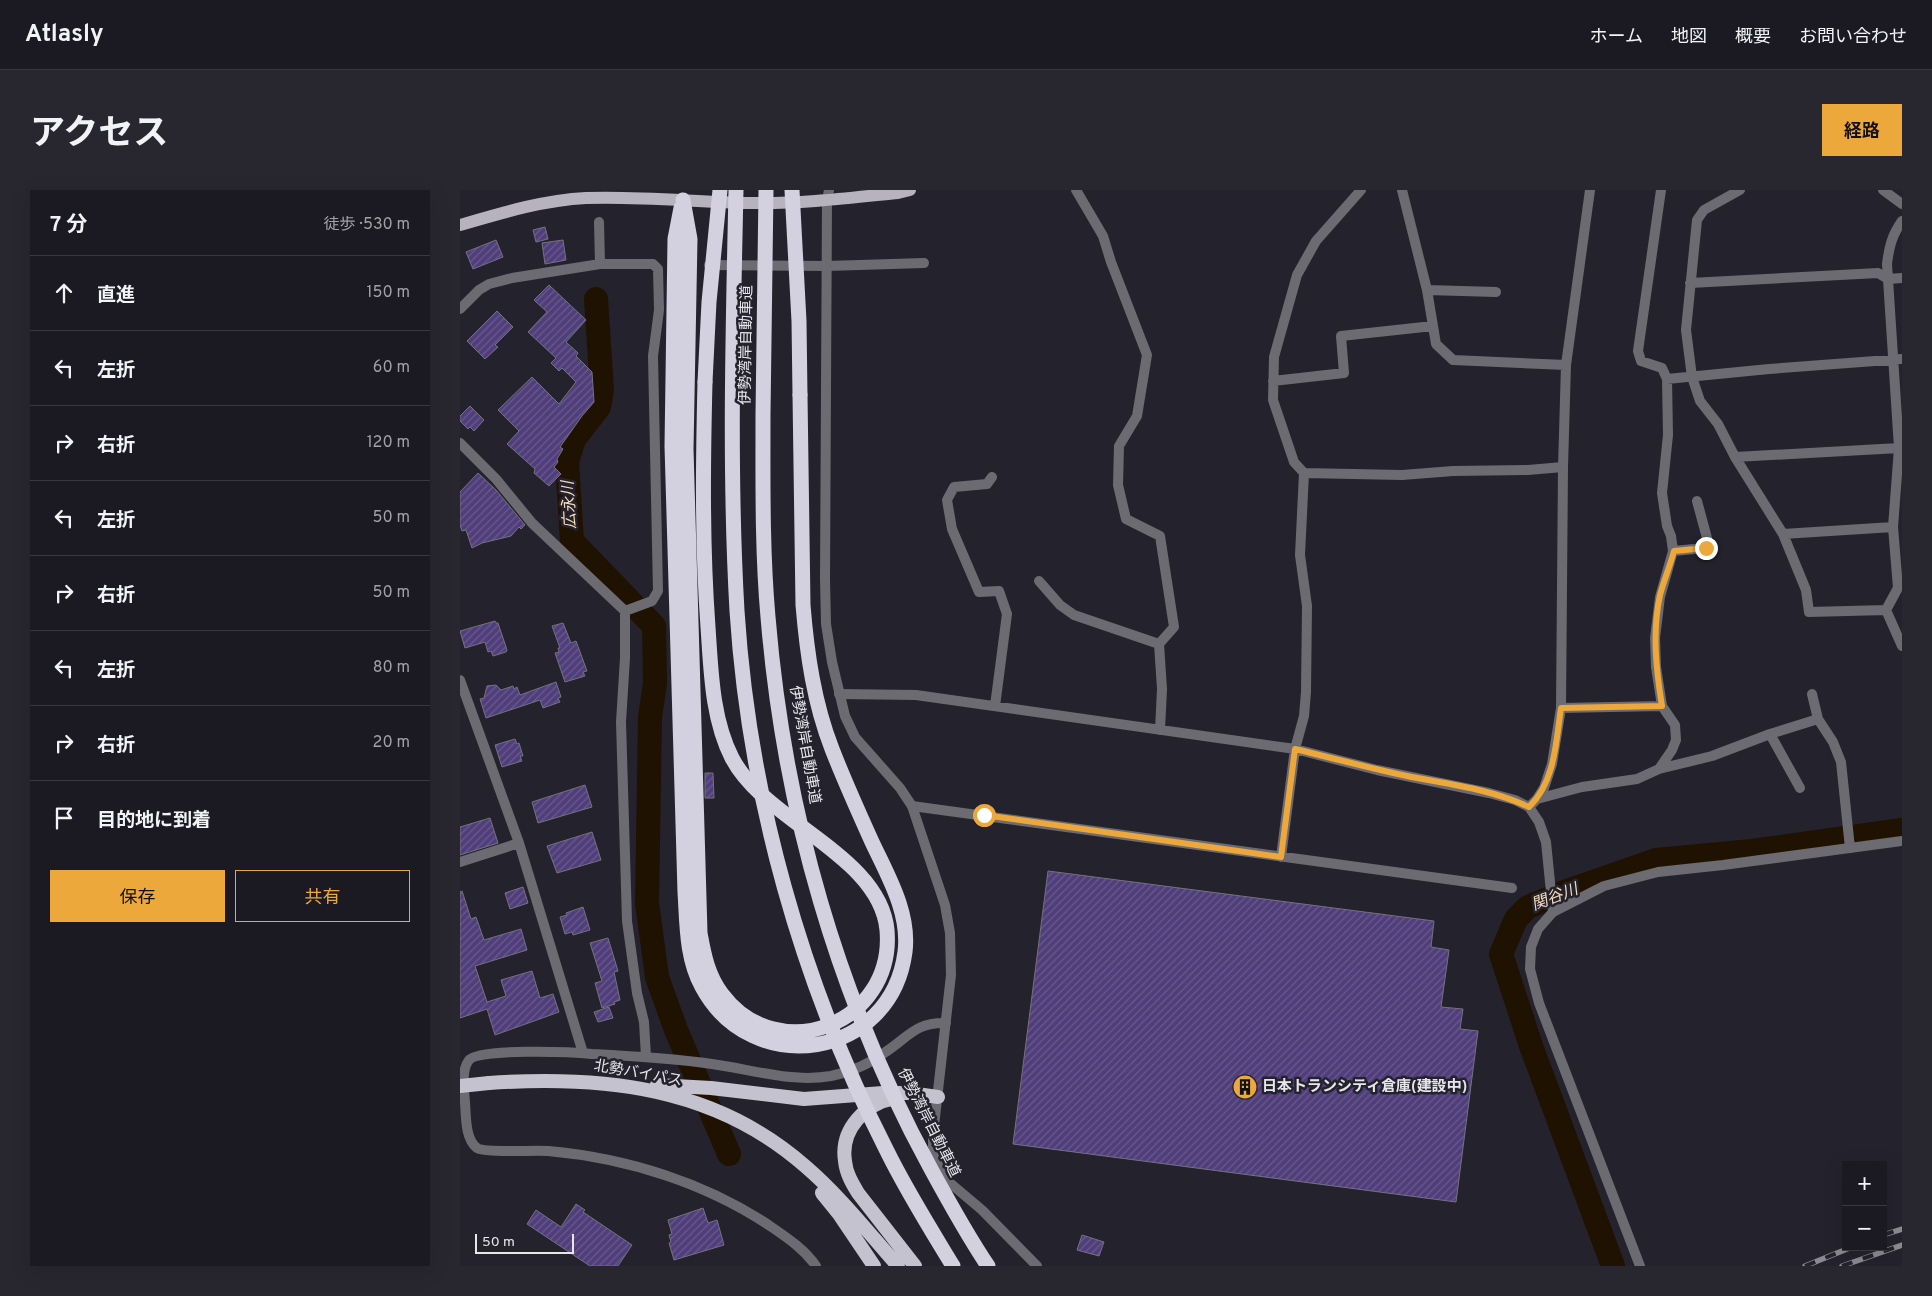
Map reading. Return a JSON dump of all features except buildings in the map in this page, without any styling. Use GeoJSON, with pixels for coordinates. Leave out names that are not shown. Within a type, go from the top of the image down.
{"type":"FeatureCollection","features":[{"type":"Feature","properties":{"kind":"highway"},"geometry":{"type":"LineString","coordinates":[[683,200],[690,239],[686,449],[700,933],[705,958],[712,978],[721,993],[733,1007],[748,1019],[781,1031],[817,1030],[838,1022],[852,1013],[866,999],[876,984],[884,966],[887,948],[887,928],[882,909],[873,892],[846,862],[773,803],[742,774],[726,744],[717,712],[710,662],[704,538],[703,459],[709,302],[720,190]]}},
{"type":"Feature","properties":{"kind":"highway","name":"伊勢湾岸自動車道"},"geometry":{"type":"LineString","coordinates":[[736,190],[733,358],[734,529],[738,613],[746,693],[757,769],[772,837],[793,916],[839,1045],[886,1149],[915,1203],[953,1266]]}},
{"type":"Feature","properties":{"kind":"highway","name":"伊勢湾岸自動車道"},"geometry":{"type":"LineString","coordinates":[[766,190],[764,532],[768,617],[787,768],[802,834],[822,907],[843,973],[866,1035],[913,1136],[946,1197],[988,1266]]}},
{"type":"Feature","properties":{"kind":"highway"},"geometry":{"type":"LineString","coordinates":[[683,200],[675,239],[667,310],[688,933],[694,968],[701,986],[720,1014],[732,1025],[766,1042],[804,1047],[822,1044],[855,1032],[879,1011],[888,998],[899,975],[905,952],[905,934],[902,915],[888,875],[844,780],[831,747],[820,714],[808,650],[803,605],[799,321],[792,190]]}},
{"type":"Feature","properties":{"kind":"highway","name":"北勢バイパス"},"geometry":{"type":"LineString","coordinates":[[460,1086],[489,1082],[553,1080],[622,1085],[661,1092],[693,1101],[733,1120]]}},
{"type":"Feature","properties":{"kind":"highway"},"geometry":{"type":"LineString","coordinates":[[622,1085],[726,1089],[804,1099],[883,1093],[909,1093],[938,1097]]}},
{"type":"Feature","properties":{"kind":"highway"},"geometry":{"type":"LineString","coordinates":[[915,1266],[851,1182],[844,1159],[845,1148],[853,1125],[861,1114],[872,1105],[886,1099],[899,1097],[938,1097]]}},
{"type":"Feature","properties":{"kind":"highway"},"geometry":{"type":"LineString","coordinates":[[733,1120],[776,1151],[818,1188],[839,1214],[874,1266]]}},
{"type":"Feature","properties":{"kind":"highway"},"geometry":{"type":"LineString","coordinates":[[733,1120],[755,1129],[804,1165],[851,1211],[898,1266]]}},
{"type":"Feature","properties":{"kind":"main road"},"geometry":{"type":"LineString","coordinates":[[460,224],[584,194],[751,203],[828,195],[898,193],[910,190]]}},
{"type":"Feature","properties":{"kind":"street"},"geometry":{"type":"LineString","coordinates":[[1076,190],[1103,236],[1110,262],[1147,355],[1137,416],[1119,446],[1118,486],[1126,519],[1160,536],[1174,627],[1159,644],[1162,689],[1160,730]]}},
{"type":"Feature","properties":{"kind":"street"},"geometry":{"type":"LineString","coordinates":[[1281,857],[1295,749],[1304,716],[1307,606],[1300,556],[1304,473],[1294,462],[1273,400],[1274,357],[1297,275],[1316,241],[1361,190]]}},
{"type":"Feature","properties":{"kind":"street"},"geometry":{"type":"LineString","coordinates":[[1402,190],[1427,290],[1436,344],[1453,360],[1566,365]]}},
{"type":"Feature","properties":{"kind":"street"},"geometry":{"type":"LineString","coordinates":[[1533,803],[1544,788],[1552,764],[1561,708],[1563,467],[1566,365],[1590,190]]}},
{"type":"Feature","properties":{"kind":"street"},"geometry":{"type":"LineString","coordinates":[[1659,769],[1672,750],[1676,740],[1674,725],[1662,706],[1656,667],[1655,638],[1660,597],[1674,551],[1671,536],[1666,526],[1662,493],[1668,435],[1667,379],[1662,368],[1642,361],[1638,351],[1661,190]]}},
{"type":"Feature","properties":{"kind":"street"},"geometry":{"type":"LineString","coordinates":[[1740,190],[1704,210],[1698,220],[1686,330],[1692,377],[1700,401],[1718,424],[1735,456],[1783,534],[1806,590],[1809,612],[1886,610]]}},
{"type":"Feature","properties":{"kind":"street"},"geometry":{"type":"LineString","coordinates":[[1883,190],[1902,204]]}},
{"type":"Feature","properties":{"kind":"street"},"geometry":{"type":"LineString","coordinates":[[828,195],[825,579],[826,624],[839,694],[845,716],[855,737],[900,788],[912,806],[945,905],[950,933],[952,975],[932,1146],[939,1169],[950,1183],[982,1210],[1037,1266]]}},
{"type":"Feature","properties":{"kind":"street"},"geometry":{"type":"LineString","coordinates":[[1886,610],[1898,588],[1893,527],[1899,448],[1898,359],[1888,279],[1889,246],[1893,233],[1902,221]]}},
{"type":"Feature","properties":{"kind":"street"},"geometry":{"type":"LineString","coordinates":[[599,222],[600,264]]}},
{"type":"Feature","properties":{"kind":"street"},"geometry":{"type":"LineString","coordinates":[[709,265],[827,266],[924,263]]}},
{"type":"Feature","properties":{"kind":"street"},"geometry":{"type":"LineString","coordinates":[[460,309],[479,290],[489,284],[512,278],[600,264],[653,264],[658,269],[667,310],[653,356],[658,591],[652,601],[626,611]]}},
{"type":"Feature","properties":{"kind":"street"},"geometry":{"type":"LineString","coordinates":[[1690,283],[1878,273],[1888,279],[1902,278]]}},
{"type":"Feature","properties":{"kind":"street"},"geometry":{"type":"LineString","coordinates":[[1427,290],[1496,292]]}},
{"type":"Feature","properties":{"kind":"street"},"geometry":{"type":"LineString","coordinates":[[1273,381],[1344,373],[1341,336],[1433,326]]}},
{"type":"Feature","properties":{"kind":"street"},"geometry":{"type":"LineString","coordinates":[[1667,379],[1898,359]]}},
{"type":"Feature","properties":{"kind":"street"},"geometry":{"type":"LineString","coordinates":[[460,443],[496,479],[532,523],[626,611],[621,722],[627,921],[637,993],[644,1022],[646,1057]]}},
{"type":"Feature","properties":{"kind":"street"},"geometry":{"type":"LineString","coordinates":[[1735,456],[1899,448]]}},
{"type":"Feature","properties":{"kind":"street"},"geometry":{"type":"LineString","coordinates":[[1304,473],[1402,475],[1563,467]]}},
{"type":"Feature","properties":{"kind":"street"},"geometry":{"type":"LineString","coordinates":[[992,478],[986,484],[954,487],[947,500],[952,529],[979,592],[999,591],[1007,614],[994,706]]}},
{"type":"Feature","properties":{"kind":"street"},"geometry":{"type":"LineString","coordinates":[[1674,551],[1706,548],[1707,538],[1697,502]]}},
{"type":"Feature","properties":{"kind":"street"},"geometry":{"type":"LineString","coordinates":[[1783,534],[1893,527]]}},
{"type":"Feature","properties":{"kind":"street"},"geometry":{"type":"LineString","coordinates":[[1038,580],[1060,605],[1074,615],[1159,644]]}},
{"type":"Feature","properties":{"kind":"street"},"geometry":{"type":"LineString","coordinates":[[1886,610],[1902,646]]}},
{"type":"Feature","properties":{"kind":"street"},"geometry":{"type":"LineString","coordinates":[[460,680],[519,843],[583,1053]]}},
{"type":"Feature","properties":{"kind":"street"},"geometry":{"type":"LineString","coordinates":[[839,694],[916,694],[1295,749],[1377,770],[1489,792],[1533,803],[1582,787],[1637,779],[1659,769],[1712,756],[1770,734],[1818,719]]}},
{"type":"Feature","properties":{"kind":"street"},"geometry":{"type":"LineString","coordinates":[[1812,694],[1818,719],[1833,742],[1841,762],[1849,839]]}},
{"type":"Feature","properties":{"kind":"street"},"geometry":{"type":"LineString","coordinates":[[1561,708],[1662,706]]}},
{"type":"Feature","properties":{"kind":"street"},"geometry":{"type":"LineString","coordinates":[[1770,734],[1800,788]]}},
{"type":"Feature","properties":{"kind":"street"},"geometry":{"type":"LineString","coordinates":[[1533,803],[1546,842],[1553,907]]}},
{"type":"Feature","properties":{"kind":"street"},"geometry":{"type":"LineString","coordinates":[[912,806],[1512,888]]}},
{"type":"Feature","properties":{"kind":"street"},"geometry":{"type":"LineString","coordinates":[[1640,1266],[1539,1003],[1530,969],[1531,947],[1538,929],[1553,907],[1604,886],[1658,872],[1723,866],[1849,839],[1902,841]]}},
{"type":"Feature","properties":{"kind":"street"},"geometry":{"type":"LineString","coordinates":[[460,862],[519,843]]}},
{"type":"Feature","properties":{"kind":"street"},"geometry":{"type":"LineString","coordinates":[[816,1266],[800,1248],[763,1221],[737,1206],[687,1183],[658,1173],[600,1158],[525,1150],[490,1151],[475,1147],[470,1139],[468,1129],[464,1061],[482,1054],[583,1053],[710,1064],[782,1076],[830,1076],[860,1067],[873,1060],[922,1026],[932,1022],[946,1023]]}},
{"type":"Feature","properties":{"kind":"waterway","name":"広永川"},"geometry":{"type":"LineString","coordinates":[[596,299],[602,390],[599,407],[574,439],[567,462],[572,541],[654,626],[655,683],[650,717],[647,903],[657,977],[676,1030],[729,1154]]}},
{"type":"Feature","properties":{"kind":"waterway","name":"関谷川"},"geometry":{"type":"LineString","coordinates":[[1613,1266],[1531,1046],[1501,954],[1516,919],[1528,907],[1564,892],[1656,860],[1752,851],[1902,830]]}},
{"type":"Feature","properties":{"kind":"railway"},"geometry":{"type":"LineString","coordinates":[[1887,1234],[1902,1229]]}},
{"type":"Feature","properties":{"kind":"railway"},"geometry":{"type":"LineString","coordinates":[[1842,1266],[1902,1245]]}},
{"type":"Feature","properties":{"kind":"railway"},"geometry":{"type":"LineString","coordinates":[[1805,1266],[1842,1251]]}},
{"type":"Feature","properties":{"kind":"place","name":"日本トランシティ倉庫(建設中)"},"geometry":{"type":"Point","coordinates":[1245,1087]}},
{"type":"Feature","properties":{"kind":"route"},"geometry":{"type":"LineString","coordinates":[[984,815],[1281,857],[1295,749],[1377,770],[1489,792],[1515,800],[1529,807],[1537,800],[1544,788],[1552,764],[1561,708],[1662,706],[1656,667],[1655,638],[1663,584],[1671,565],[1674,551],[1706,548]]}}]}
